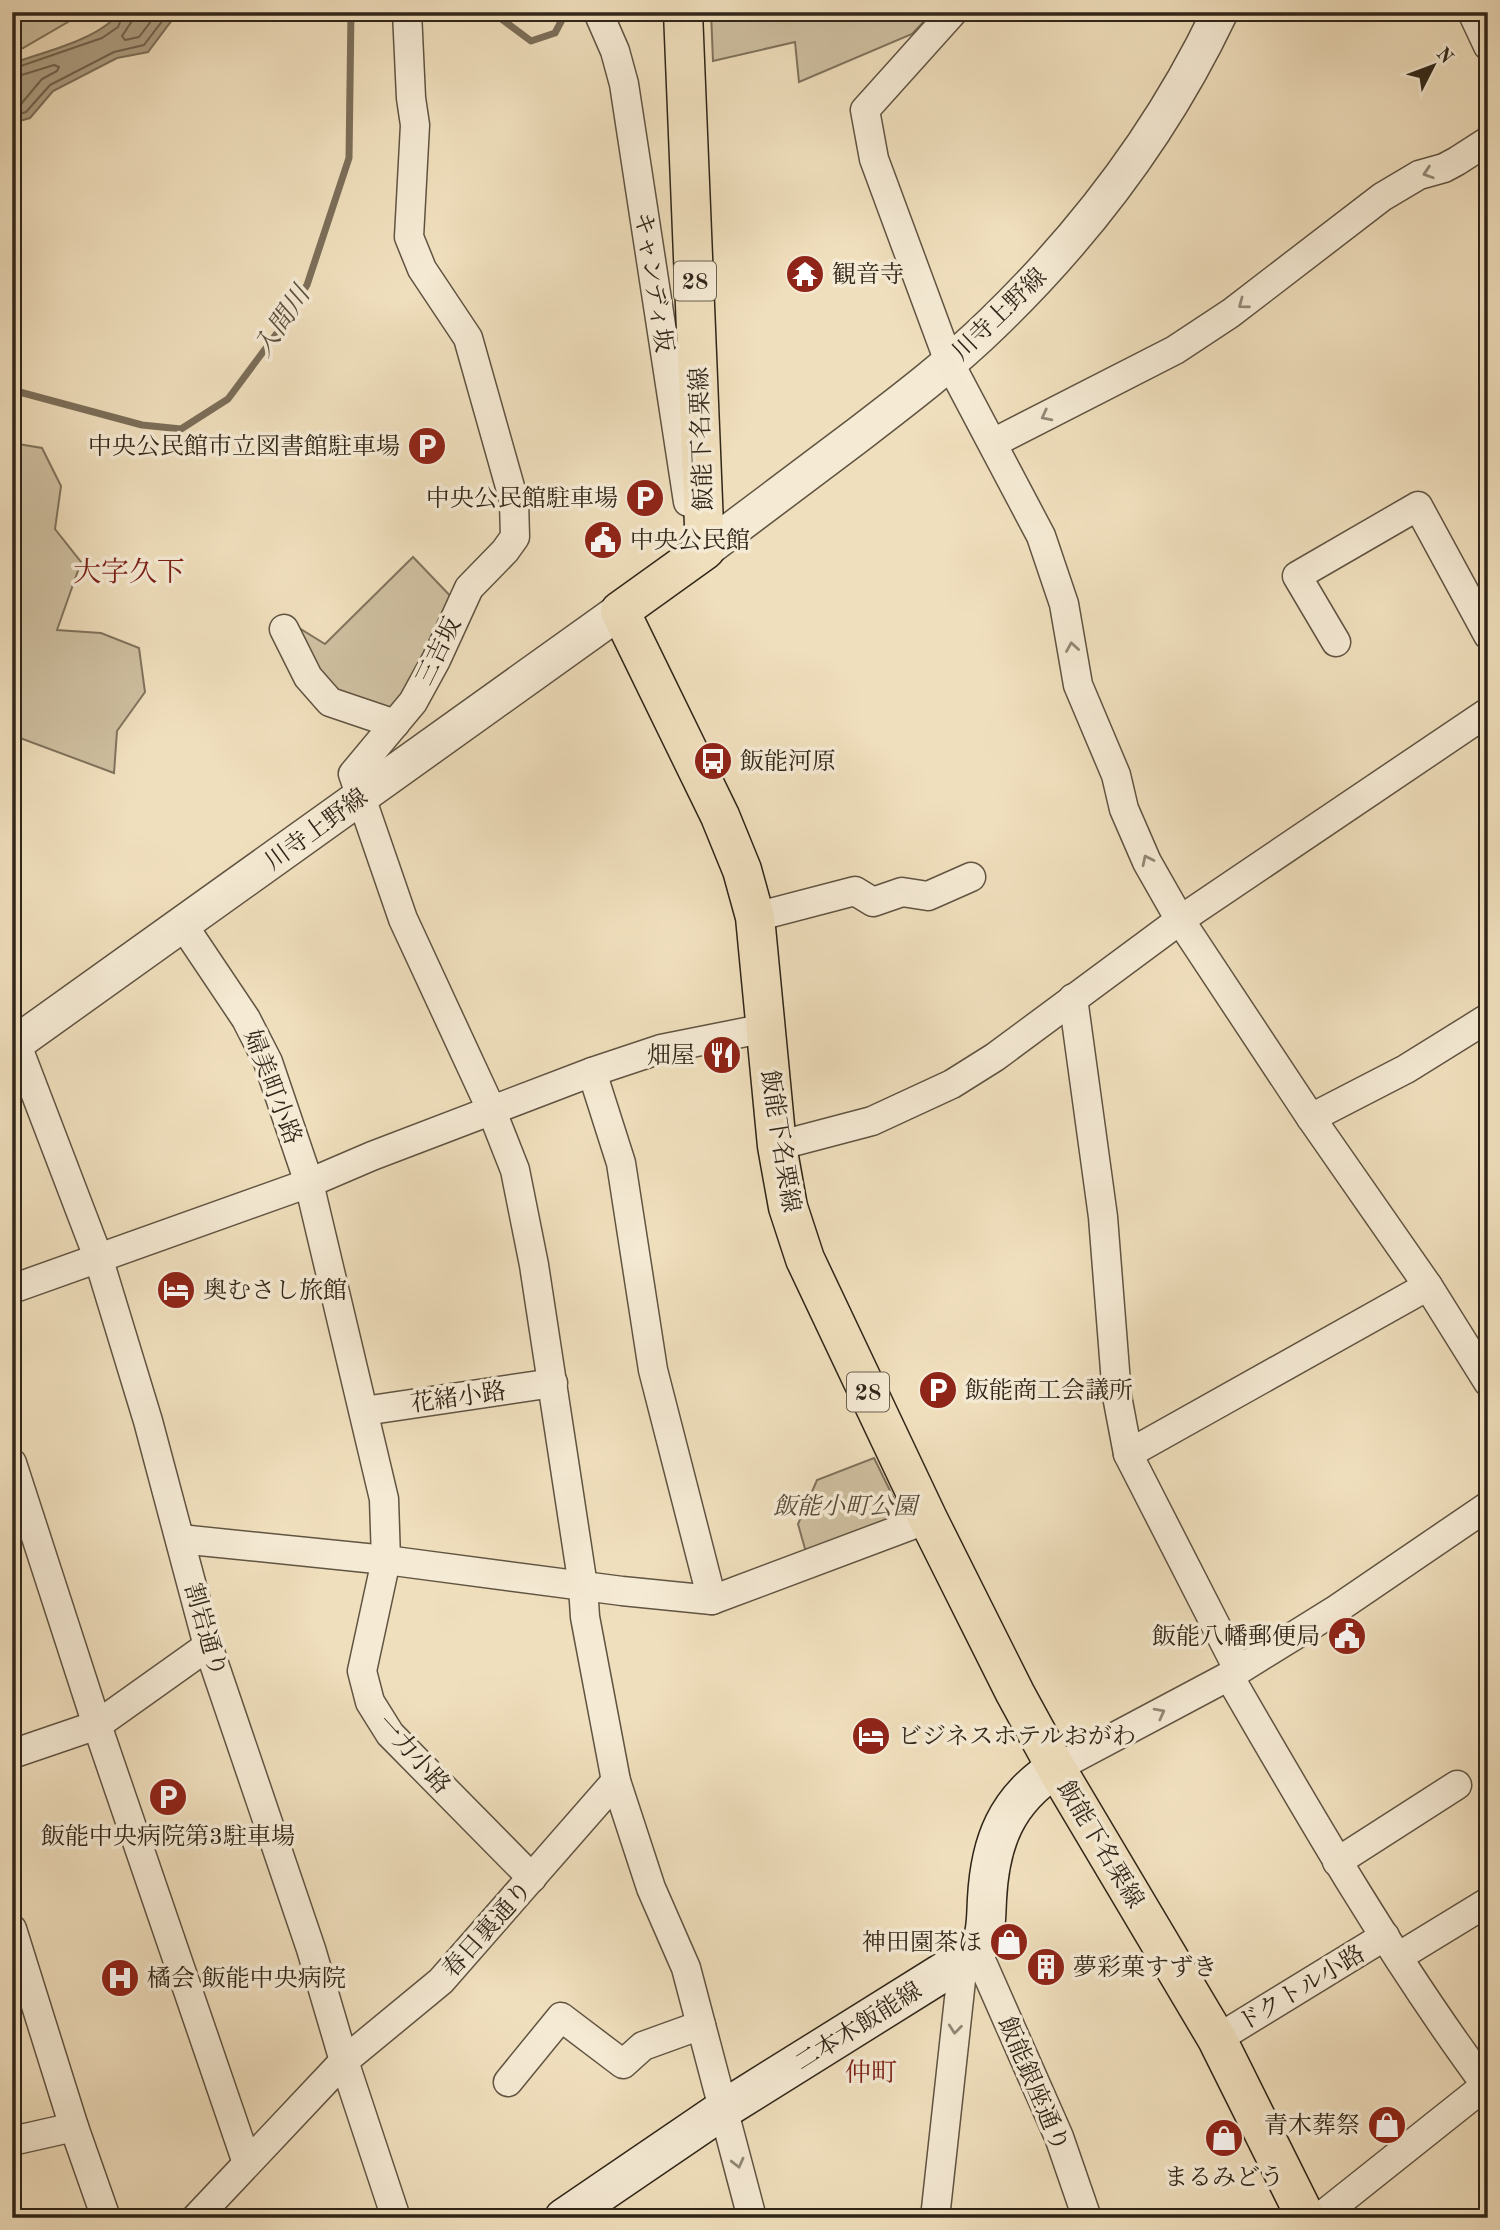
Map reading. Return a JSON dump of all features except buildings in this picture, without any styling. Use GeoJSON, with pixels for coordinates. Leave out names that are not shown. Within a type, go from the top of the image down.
{"type":"FeatureCollection","features":[{"type":"Feature","properties":{"kind":"main road","name":"飯能下名栗線"},"geometry":{"type":"LineString","coordinates":[[683,12],[701,553]]}},
{"type":"Feature","properties":{"kind":"main road"},"geometry":{"type":"LineString","coordinates":[[620,611],[701,553]]}},
{"type":"Feature","properties":{"kind":"main road","name":"飯能下名栗線"},"geometry":{"type":"LineString","coordinates":[[620,611],[720,816],[742,870],[755,917],[777,1146],[788,1207],[805,1259],[928,1519],[1015,1693],[1056,1768],[1217,2039],[1306,2218]]}},
{"type":"Feature","properties":{"kind":"main road"},"geometry":{"type":"LineString","coordinates":[[970,1956],[985,1933],[992,1852],[1018,1802],[1035,1782],[1056,1768]]}},
{"type":"Feature","properties":{"kind":"main road","name":"二本木飯能線"},"geometry":{"type":"LineString","coordinates":[[564,2218],[724,2109],[970,1956]]}},
{"type":"Feature","properties":{"kind":"street","name":"三吉坂"},"geometry":{"type":"LineString","coordinates":[[362,796],[353,774],[413,702],[469,588],[515,537],[514,501],[468,338],[422,269],[409,237],[415,125],[407,12]]}},
{"type":"Feature","properties":{"kind":"street","name":"キャンディ坂"},"geometry":{"type":"LineString","coordinates":[[598,12],[615,51],[624,83],[701,553]]}},
{"type":"Feature","properties":{"kind":"street"},"geometry":{"type":"LineString","coordinates":[[953,12],[865,110],[874,159],[950,362],[1041,536],[1051,561],[1065,612],[1078,685],[1116,775],[1124,809],[1147,862],[1180,920],[1311,1118],[1428,1286],[1488,1382]]}},
{"type":"Feature","properties":{"kind":"street","name":"川寺上野線"},"geometry":{"type":"LineString","coordinates":[[701,553],[905,399],[992,324],[1036,280],[1081,231],[1121,179],[1175,96],[1220,12]]}},
{"type":"Feature","properties":{"kind":"street"},"geometry":{"type":"LineString","coordinates":[[1472,12],[1488,47]]}},
{"type":"Feature","properties":{"kind":"street"},"geometry":{"type":"LineString","coordinates":[[993,443],[1175,350],[1231,313],[1382,197],[1419,175],[1444,168],[1488,141]]}},
{"type":"Feature","properties":{"kind":"street"},"geometry":{"type":"LineString","coordinates":[[1336,642],[1297,576],[1418,506],[1488,635]]}},
{"type":"Feature","properties":{"kind":"street","name":"川寺上野線"},"geometry":{"type":"LineString","coordinates":[[14,1041],[183,925],[620,611]]}},
{"type":"Feature","properties":{"kind":"street"},"geometry":{"type":"LineString","coordinates":[[284,629],[308,677],[330,702],[395,724]]}},
{"type":"Feature","properties":{"kind":"street"},"geometry":{"type":"LineString","coordinates":[[777,1146],[872,1121],[952,1084],[995,1057],[1180,920],[1488,712]]}},
{"type":"Feature","properties":{"kind":"street"},"geometry":{"type":"LineString","coordinates":[[362,796],[404,919],[491,1109],[515,1170],[553,1383],[583,1586],[585,1617],[616,1782],[651,1888],[686,1968],[752,2218]]}},
{"type":"Feature","properties":{"kind":"street"},"geometry":{"type":"LineString","coordinates":[[755,917],[855,891],[873,902],[902,892],[928,896],[971,877]]}},
{"type":"Feature","properties":{"kind":"street","name":"婦美町小路"},"geometry":{"type":"LineString","coordinates":[[183,925],[246,1019],[268,1062],[309,1183],[364,1411]]}},
{"type":"Feature","properties":{"kind":"street"},"geometry":{"type":"LineString","coordinates":[[1073,998],[1103,1217],[1117,1396],[1128,1454],[1233,1672],[1337,1861],[1487,2086],[1319,2218]]}},
{"type":"Feature","properties":{"kind":"street"},"geometry":{"type":"LineString","coordinates":[[1311,1118],[1406,1069],[1488,1018]]}},
{"type":"Feature","properties":{"kind":"street"},"geometry":{"type":"LineString","coordinates":[[12,1289],[309,1183],[491,1109],[592,1072],[661,1049],[766,1028]]}},
{"type":"Feature","properties":{"kind":"street","name":"割岩通り"},"geometry":{"type":"LineString","coordinates":[[14,1041],[97,1257],[148,1421],[208,1646],[312,1949],[344,2061],[396,2218]]}},
{"type":"Feature","properties":{"kind":"street"},"geometry":{"type":"LineString","coordinates":[[592,1072],[621,1163],[653,1370],[712,1600]]}},
{"type":"Feature","properties":{"kind":"street"},"geometry":{"type":"LineString","coordinates":[[1128,1454],[1428,1286]]}},
{"type":"Feature","properties":{"kind":"street","name":"花緒小路"},"geometry":{"type":"LineString","coordinates":[[364,1411],[553,1383]]}},
{"type":"Feature","properties":{"kind":"street","name":"一力小路"},"geometry":{"type":"LineString","coordinates":[[364,1411],[384,1499],[386,1560],[362,1671],[370,1702],[390,1734],[533,1878]]}},
{"type":"Feature","properties":{"kind":"street"},"geometry":{"type":"LineString","coordinates":[[12,1463],[97,1725],[247,2163]]}},
{"type":"Feature","properties":{"kind":"street"},"geometry":{"type":"LineString","coordinates":[[1056,1768],[1233,1672],[1334,1611],[1488,1506]]}},
{"type":"Feature","properties":{"kind":"street"},"geometry":{"type":"LineString","coordinates":[[180,1539],[386,1560],[712,1600],[928,1519]]}},
{"type":"Feature","properties":{"kind":"street"},"geometry":{"type":"LineString","coordinates":[[12,1754],[97,1725],[208,1646]]}},
{"type":"Feature","properties":{"kind":"street","name":"春日裏通り"},"geometry":{"type":"LineString","coordinates":[[197,2218],[344,2061],[440,1981],[616,1782]]}},
{"type":"Feature","properties":{"kind":"street"},"geometry":{"type":"LineString","coordinates":[[1337,1861],[1457,1785]]}},
{"type":"Feature","properties":{"kind":"street","name":"ドクトル小路"},"geometry":{"type":"LineString","coordinates":[[1217,2039],[1392,1947],[1488,1902]]}},
{"type":"Feature","properties":{"kind":"street"},"geometry":{"type":"LineString","coordinates":[[12,1929],[74,2127],[106,2218]]}},
{"type":"Feature","properties":{"kind":"street"},"geometry":{"type":"LineString","coordinates":[[934,2218],[970,1956]]}},
{"type":"Feature","properties":{"kind":"street","name":"飯能銀座通り"},"geometry":{"type":"LineString","coordinates":[[970,1956],[1059,2137],[1087,2218]]}},
{"type":"Feature","properties":{"kind":"street"},"geometry":{"type":"LineString","coordinates":[[508,2082],[561,2017],[623,2064],[643,2046],[701,2025]]}},
{"type":"Feature","properties":{"kind":"street"},"geometry":{"type":"LineString","coordinates":[[12,2141],[74,2127]]}},
{"type":"Feature","properties":{"kind":"green space"},"geometry":{"type":"Polygon","coordinates":[[[12,12],[85,12],[12,52],[12,12]]]}},
{"type":"Feature","properties":{"kind":"green space"},"geometry":{"type":"Polygon","coordinates":[[[418,12],[490,12],[493,20],[419,20],[418,12]]]}},
{"type":"Feature","properties":{"kind":"green space"},"geometry":{"type":"Polygon","coordinates":[[[711,12],[933,12],[912,34],[799,82],[795,42],[713,61],[711,12]]]}},
{"type":"Feature","properties":{"kind":"green space"},"geometry":{"type":"Polygon","coordinates":[[[12,443],[42,448],[61,486],[55,529],[81,562],[57,630],[101,633],[139,648],[145,692],[117,731],[114,773],[12,735],[12,443]]]}},
{"type":"Feature","properties":{"kind":"green space"},"geometry":{"type":"Polygon","coordinates":[[[413,557],[458,604],[396,713],[334,696],[307,655],[299,628],[325,644],[413,557]]]}},
{"type":"Feature","properties":{"kind":"green space","name":"飯能小町公園"},"geometry":{"type":"Polygon","coordinates":[[[874,1458],[902,1515],[807,1556],[798,1524],[817,1480],[874,1458]]]}},
{"type":"Feature","properties":{"kind":"water"},"geometry":{"type":"Polygon","coordinates":[[[119,12],[178,12],[148,52],[117,58],[53,91],[30,118],[12,123],[12,63],[86,37],[100,30],[119,12]]]}},
{"type":"Feature","properties":{"kind":"waterway","name":"入間川"},"geometry":{"type":"LineString","coordinates":[[12,390],[142,425],[181,429],[228,399],[280,329],[307,285],[349,158],[351,12]]}},
{"type":"Feature","properties":{"kind":"waterway"},"geometry":{"type":"LineString","coordinates":[[492,12],[531,41],[555,33],[568,12]]}},
{"type":"Feature","properties":{"kind":"place","name":"観音寺"},"geometry":{"type":"Point","coordinates":[805,274]}},
{"type":"Feature","properties":{"kind":"place","name":"中央公民館市立図書館駐車場"},"geometry":{"type":"Point","coordinates":[427,446]}},
{"type":"Feature","properties":{"kind":"place","name":"中央公民館駐車場"},"geometry":{"type":"Point","coordinates":[645,498]}},
{"type":"Feature","properties":{"kind":"place","name":"中央公民館"},"geometry":{"type":"Point","coordinates":[603,540]}},
{"type":"Feature","properties":{"kind":"place","name":"飯能河原"},"geometry":{"type":"Point","coordinates":[713,761]}},
{"type":"Feature","properties":{"kind":"place","name":"畑屋"},"geometry":{"type":"Point","coordinates":[722,1055]}},
{"type":"Feature","properties":{"kind":"place","name":"奥むさし旅館"},"geometry":{"type":"Point","coordinates":[176,1290]}},
{"type":"Feature","properties":{"kind":"place","name":"飯能商工会議所"},"geometry":{"type":"Point","coordinates":[938,1390]}},
{"type":"Feature","properties":{"kind":"place","name":"飯能八幡郵便局"},"geometry":{"type":"Point","coordinates":[1347,1636]}},
{"type":"Feature","properties":{"kind":"place","name":"ビジネスホテルおがわ"},"geometry":{"type":"Point","coordinates":[871,1736]}},
{"type":"Feature","properties":{"kind":"place","name":"飯能中央病院第3駐車場"},"geometry":{"type":"Point","coordinates":[168,1797]}},
{"type":"Feature","properties":{"kind":"place","name":"神田園茶ほ"},"geometry":{"type":"Point","coordinates":[1009,1942]}},
{"type":"Feature","properties":{"kind":"place","name":"夢彩菓すずき"},"geometry":{"type":"Point","coordinates":[1046,1967]}},
{"type":"Feature","properties":{"kind":"place","name":"橘会 飯能中央病院"},"geometry":{"type":"Point","coordinates":[120,1978]}},
{"type":"Feature","properties":{"kind":"place","name":"青木葬祭"},"geometry":{"type":"Point","coordinates":[1387,2125]}},
{"type":"Feature","properties":{"kind":"place","name":"まるみどう"},"geometry":{"type":"Point","coordinates":[1224,2138]}},
{"type":"Feature","properties":{"kind":"district","name":"大字久下"},"geometry":{"type":"Point","coordinates":[129,571]}},
{"type":"Feature","properties":{"kind":"district","name":"仲町"},"geometry":{"type":"Point","coordinates":[871,2072]}}]}
